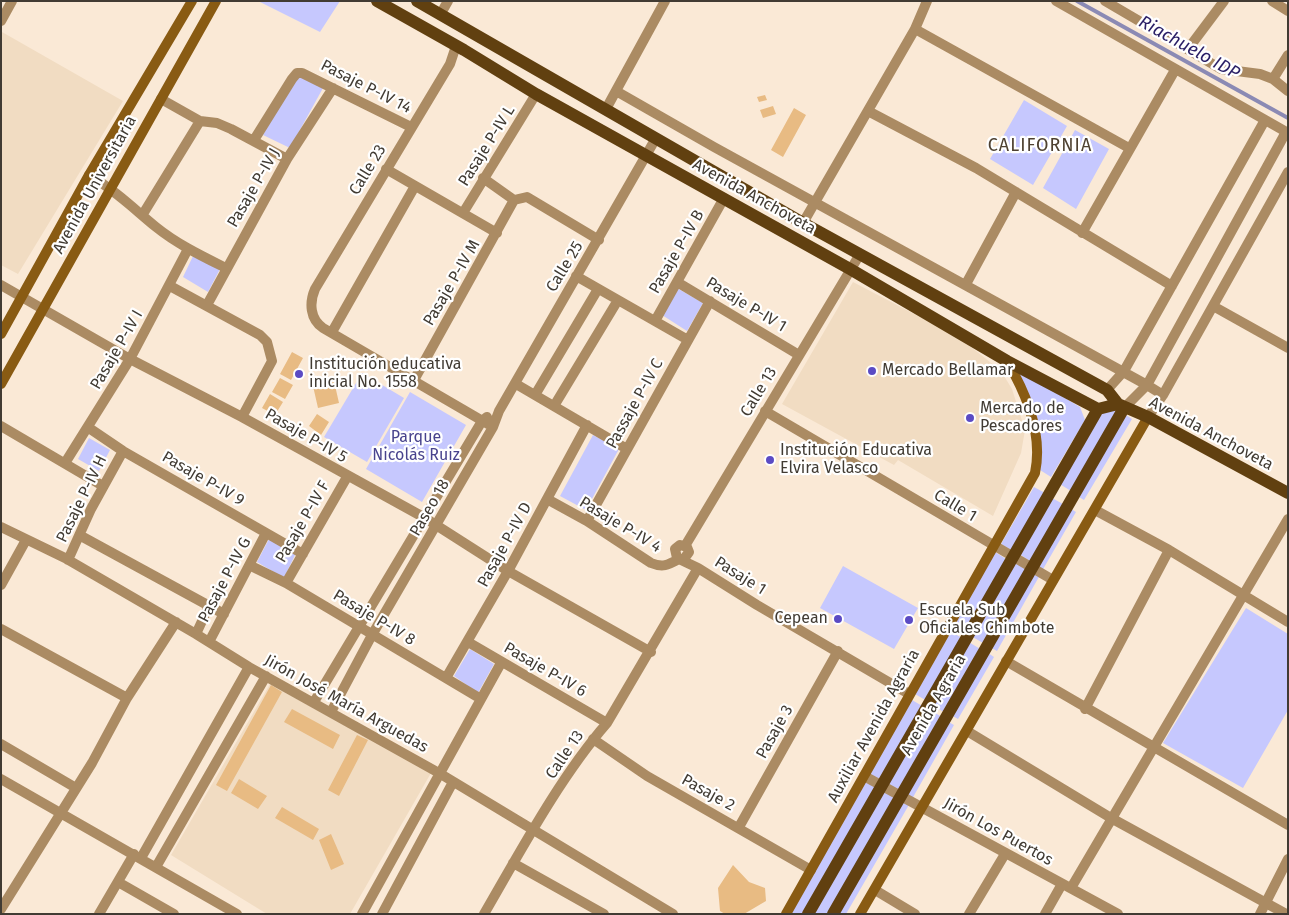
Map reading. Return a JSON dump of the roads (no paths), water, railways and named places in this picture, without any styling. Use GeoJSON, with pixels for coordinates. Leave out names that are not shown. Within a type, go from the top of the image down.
{"type":"FeatureCollection","features":[{"type":"Feature","properties":{"kind":"main road","name":"Avenida Anchoveta"},"geometry":{"type":"LineString","coordinates":[[377,1],[536,94],[850,269],[1007,361],[1098,409]]}},
{"type":"Feature","properties":{"kind":"main road","name":"Avenida Anchoveta"},"geometry":{"type":"LineString","coordinates":[[417,1],[803,223],[1107,390],[1121,406],[1148,417],[1288,493]]}},
{"type":"Feature","properties":{"kind":"main road"},"geometry":{"type":"LineString","coordinates":[[1098,409],[1121,406]]}},
{"type":"Feature","properties":{"kind":"main road","name":"Avenida Agraria"},"geometry":{"type":"LineString","coordinates":[[833,914],[1121,406]]}},
{"type":"Feature","properties":{"kind":"main road","name":"Avenida Agraria"},"geometry":{"type":"LineString","coordinates":[[808,914],[1098,409]]}},
{"type":"Feature","properties":{"kind":"street"},"geometry":{"type":"LineString","coordinates":[[1,21],[12,1]]}},
{"type":"Feature","properties":{"kind":"street"},"geometry":{"type":"LineString","coordinates":[[1,334],[90,175],[192,1]]}},
{"type":"Feature","properties":{"kind":"street","name":"Avenida Universitaria"},"geometry":{"type":"LineString","coordinates":[[1,384],[216,1]]}},
{"type":"Feature","properties":{"kind":"street"},"geometry":{"type":"LineString","coordinates":[[440,15],[448,1]]}},
{"type":"Feature","properties":{"kind":"street"},"geometry":{"type":"LineString","coordinates":[[606,109],[665,1]]}},
{"type":"Feature","properties":{"kind":"street"},"geometry":{"type":"LineString","coordinates":[[803,223],[915,29],[927,1]]}},
{"type":"Feature","properties":{"kind":"street"},"geometry":{"type":"LineString","coordinates":[[1056,1],[1287,133],[1147,385],[1121,406]]}},
{"type":"Feature","properties":{"kind":"street"},"geometry":{"type":"LineString","coordinates":[[1105,1],[1221,69],[1260,74],[1273,79],[1288,91]]}},
{"type":"Feature","properties":{"kind":"street"},"geometry":{"type":"LineString","coordinates":[[1188,49],[1224,1]]}},
{"type":"Feature","properties":{"kind":"street"},"geometry":{"type":"LineString","coordinates":[[1272,1],[1288,12]]}},
{"type":"Feature","properties":{"kind":"street"},"geometry":{"type":"LineString","coordinates":[[915,29],[1129,148]]}},
{"type":"Feature","properties":{"kind":"street","name":"Calle 23"},"geometry":{"type":"LineString","coordinates":[[332,332],[317,324],[311,302],[314,289],[450,64],[456,46]]}},
{"type":"Feature","properties":{"kind":"street"},"geometry":{"type":"LineString","coordinates":[[1273,79],[1288,55]]}},
{"type":"Feature","properties":{"kind":"street"},"geometry":{"type":"LineString","coordinates":[[1082,233],[1175,70]]}},
{"type":"Feature","properties":{"kind":"street","name":"Pasaje P-IV 14"},"geometry":{"type":"LineString","coordinates":[[254,140],[297,74],[308,74],[411,127]]}},
{"type":"Feature","properties":{"kind":"street","name":"Pasaje P-IV J"},"geometry":{"type":"LineString","coordinates":[[207,305],[287,159],[333,88]]}},
{"type":"Feature","properties":{"kind":"street"},"geometry":{"type":"LineString","coordinates":[[616,91],[714,148],[966,284],[1124,371],[1163,395]]}},
{"type":"Feature","properties":{"kind":"street","name":"Pasaje P-IV L"},"geometry":{"type":"LineString","coordinates":[[463,213],[536,94]]}},
{"type":"Feature","properties":{"kind":"street"},"geometry":{"type":"LineString","coordinates":[[161,99],[200,121],[217,122],[287,159]]}},
{"type":"Feature","properties":{"kind":"street"},"geometry":{"type":"LineString","coordinates":[[868,111],[976,168],[1172,286]]}},
{"type":"Feature","properties":{"kind":"street"},"geometry":{"type":"LineString","coordinates":[[1107,390],[1124,371],[1265,120]]}},
{"type":"Feature","properties":{"kind":"street"},"geometry":{"type":"LineString","coordinates":[[143,214],[200,121]]}},
{"type":"Feature","properties":{"kind":"street","name":"Calle 25"},"geometry":{"type":"LineString","coordinates":[[499,410],[516,384],[656,138]]}},
{"type":"Feature","properties":{"kind":"street"},"geometry":{"type":"LineString","coordinates":[[386,168],[497,233]]}},
{"type":"Feature","properties":{"kind":"street"},"geometry":{"type":"LineString","coordinates":[[860,914],[1148,417],[1163,395],[1288,172]]}},
{"type":"Feature","properties":{"kind":"street"},"geometry":{"type":"LineString","coordinates":[[90,175],[110,187],[156,227],[188,249],[226,268]]}},
{"type":"Feature","properties":{"kind":"street"},"geometry":{"type":"LineString","coordinates":[[483,178],[514,200],[527,197],[599,240]]}},
{"type":"Feature","properties":{"kind":"street"},"geometry":{"type":"LineString","coordinates":[[415,186],[332,332],[493,428]]}},
{"type":"Feature","properties":{"kind":"street"},"geometry":{"type":"LineString","coordinates":[[966,284],[1016,192]]}},
{"type":"Feature","properties":{"kind":"street","name":"Pasaje P-IV B"},"geometry":{"type":"LineString","coordinates":[[655,321],[724,198]]}},
{"type":"Feature","properties":{"kind":"street","name":"Pasaje P-IV M"},"geometry":{"type":"LineString","coordinates":[[414,380],[514,200]]}},
{"type":"Feature","properties":{"kind":"street","name":"Pasaje P-IV I"},"geometry":{"type":"LineString","coordinates":[[65,463],[89,428],[130,359],[188,249]]}},
{"type":"Feature","properties":{"kind":"street","name":"Calle 13"},"geometry":{"type":"LineString","coordinates":[[681,559],[689,552],[685,546],[860,254]]}},
{"type":"Feature","properties":{"kind":"street"},"geometry":{"type":"LineString","coordinates":[[576,276],[688,340]]}},
{"type":"Feature","properties":{"kind":"street","name":"Pasaje P-IV 1"},"geometry":{"type":"LineString","coordinates":[[677,282],[799,355]]}},
{"type":"Feature","properties":{"kind":"street","name":"Pasaje P-IV 5"},"geometry":{"type":"LineString","coordinates":[[1,286],[130,359],[242,417],[347,477],[425,518],[508,571],[651,652]]}},
{"type":"Feature","properties":{"kind":"street"},"geometry":{"type":"LineString","coordinates":[[170,286],[260,335],[267,342],[272,361],[242,417]]}},
{"type":"Feature","properties":{"kind":"street"},"geometry":{"type":"LineString","coordinates":[[536,395],[598,289]]}},
{"type":"Feature","properties":{"kind":"street"},"geometry":{"type":"LineString","coordinates":[[554,406],[618,300]]}},
{"type":"Feature","properties":{"kind":"street","name":"Passaje P-IV C"},"geometry":{"type":"LineString","coordinates":[[587,521],[710,301]]}},
{"type":"Feature","properties":{"kind":"street"},"geometry":{"type":"LineString","coordinates":[[1213,306],[1288,348]]}},
{"type":"Feature","properties":{"kind":"street","name":"Auxiliar Avenida Agraria"},"geometry":{"type":"LineString","coordinates":[[786,914],[1034,473],[1037,463],[1035,432],[1017,378],[1007,361]]}},
{"type":"Feature","properties":{"kind":"street"},"geometry":{"type":"LineString","coordinates":[[516,384],[627,449]]}},
{"type":"Feature","properties":{"kind":"street","name":"Paseo 18"},"geometry":{"type":"LineString","coordinates":[[314,702],[482,421],[499,410]]}},
{"type":"Feature","properties":{"kind":"street","name":"Paseo 18"},"geometry":{"type":"LineString","coordinates":[[331,712],[372,635],[493,428],[499,410]]}},
{"type":"Feature","properties":{"kind":"street","name":"Calle 1"},"geometry":{"type":"LineString","coordinates":[[765,411],[1053,580]]}},
{"type":"Feature","properties":{"kind":"street","name":"Pasaje P-IV D"},"geometry":{"type":"LineString","coordinates":[[446,678],[508,571],[587,425]]}},
{"type":"Feature","properties":{"kind":"street"},"geometry":{"type":"LineString","coordinates":[[1,426],[103,486]]}},
{"type":"Feature","properties":{"kind":"street","name":"Pasaje P-IV 9"},"geometry":{"type":"LineString","coordinates":[[89,428],[123,451],[303,554]]}},
{"type":"Feature","properties":{"kind":"street","name":"Pasaje P-IV H"},"geometry":{"type":"LineString","coordinates":[[68,560],[103,486],[123,451]]}},
{"type":"Feature","properties":{"kind":"street","name":"Pasaje P-IV F"},"geometry":{"type":"LineString","coordinates":[[286,583],[347,477]]}},
{"type":"Feature","properties":{"kind":"street","name":"Pasaje P-IV 4"},"geometry":{"type":"LineString","coordinates":[[547,499],[587,521],[652,563],[659,566],[667,565],[681,559]]}},
{"type":"Feature","properties":{"kind":"street"},"geometry":{"type":"LineString","coordinates":[[1095,510],[1169,550],[1288,622]]}},
{"type":"Feature","properties":{"kind":"street"},"geometry":{"type":"LineString","coordinates":[[1045,914],[1111,818],[1288,518]]}},
{"type":"Feature","properties":{"kind":"street","name":"Jirón José María Arguedas"},"geometry":{"type":"LineString","coordinates":[[1,527],[68,560],[176,622],[249,667],[439,773],[670,913]]}},
{"type":"Feature","properties":{"kind":"street","name":"Pasaje P-IV G"},"geometry":{"type":"LineString","coordinates":[[209,642],[251,566],[266,533]]}},
{"type":"Feature","properties":{"kind":"street"},"geometry":{"type":"LineString","coordinates":[[80,536],[224,614]]}},
{"type":"Feature","properties":{"kind":"street"},"geometry":{"type":"LineString","coordinates":[[1,585],[26,540]]}},
{"type":"Feature","properties":{"kind":"street"},"geometry":{"type":"LineString","coordinates":[[1085,709],[1169,550]]}},
{"type":"Feature","properties":{"kind":"street","name":"Pasaje 1"},"geometry":{"type":"LineString","coordinates":[[681,559],[909,694]]}},
{"type":"Feature","properties":{"kind":"street","name":"Pasaje P-IV 8"},"geometry":{"type":"LineString","coordinates":[[251,566],[286,583],[481,699]]}},
{"type":"Feature","properties":{"kind":"street","name":"Calle 13"},"geometry":{"type":"LineString","coordinates":[[484,914],[533,830],[593,739],[607,723],[651,652],[698,568]]}},
{"type":"Feature","properties":{"kind":"street"},"geometry":{"type":"LineString","coordinates":[[196,634],[209,606]]}},
{"type":"Feature","properties":{"kind":"street"},"geometry":{"type":"LineString","coordinates":[[1,909],[76,788],[127,698],[176,622]]}},
{"type":"Feature","properties":{"kind":"street"},"geometry":{"type":"LineString","coordinates":[[1,629],[127,698]]}},
{"type":"Feature","properties":{"kind":"street","name":"Pasaje P-IV 6"},"geometry":{"type":"LineString","coordinates":[[468,642],[501,663],[607,723]]}},
{"type":"Feature","properties":{"kind":"street","name":"Pasaje 3"},"geometry":{"type":"LineString","coordinates":[[739,827],[838,651]]}},
{"type":"Feature","properties":{"kind":"street"},"geometry":{"type":"LineString","coordinates":[[1006,662],[1288,825]]}},
{"type":"Feature","properties":{"kind":"street"},"geometry":{"type":"LineString","coordinates":[[362,914],[501,663]]}},
{"type":"Feature","properties":{"kind":"street"},"geometry":{"type":"LineString","coordinates":[[99,914],[118,882],[138,856],[249,667]]}},
{"type":"Feature","properties":{"kind":"street"},"geometry":{"type":"LineString","coordinates":[[156,867],[266,676]]}},
{"type":"Feature","properties":{"kind":"street"},"geometry":{"type":"LineString","coordinates":[[967,730],[1111,818],[1286,914]]}},
{"type":"Feature","properties":{"kind":"street","name":"Pasaje 2"},"geometry":{"type":"LineString","coordinates":[[593,739],[647,776],[739,827],[811,870]]}},
{"type":"Feature","properties":{"kind":"street"},"geometry":{"type":"LineString","coordinates":[[1,744],[76,788]]}},
{"type":"Feature","properties":{"kind":"street","name":"Jirón Los Puertos"},"geometry":{"type":"LineString","coordinates":[[864,776],[882,784],[1005,854],[1118,914]]}},
{"type":"Feature","properties":{"kind":"street"},"geometry":{"type":"LineString","coordinates":[[1,779],[237,914]]}},
{"type":"Feature","properties":{"kind":"street"},"geometry":{"type":"LineString","coordinates":[[382,914],[453,782]]}},
{"type":"Feature","properties":{"kind":"street"},"geometry":{"type":"LineString","coordinates":[[969,914],[1005,854]]}},
{"type":"Feature","properties":{"kind":"street"},"geometry":{"type":"LineString","coordinates":[[1260,914],[1288,859]]}},
{"type":"Feature","properties":{"kind":"street"},"geometry":{"type":"LineString","coordinates":[[513,863],[604,914]]}},
{"type":"Feature","properties":{"kind":"street"},"geometry":{"type":"LineString","coordinates":[[118,882],[174,914]]}},
{"type":"Feature","properties":{"kind":"street"},"geometry":{"type":"LineString","coordinates":[[1,887],[11,892]]}},
{"type":"Feature","properties":{"kind":"street"},"geometry":{"type":"LineString","coordinates":[[875,890],[915,914]]}},
{"type":"Feature","properties":{"kind":"waterway","name":"Riachuelo IDP"},"geometry":{"type":"LineString","coordinates":[[1077,1],[1288,118]]}},
{"type":"Feature","properties":{"kind":"place","name":"Mercado Bellamar"},"geometry":{"type":"Point","coordinates":[872,371]}},
{"type":"Feature","properties":{"kind":"place","name":"Institución educativa inicial No. 1558"},"geometry":{"type":"Point","coordinates":[299,374]}},
{"type":"Feature","properties":{"kind":"place","name":"Mercado de Pescadores"},"geometry":{"type":"Point","coordinates":[970,418]}},
{"type":"Feature","properties":{"kind":"place","name":"Institución Educativa Elvira Velasco"},"geometry":{"type":"Point","coordinates":[770,460]}},
{"type":"Feature","properties":{"kind":"place","name":"Cepean"},"geometry":{"type":"Point","coordinates":[838,619]}},
{"type":"Feature","properties":{"kind":"place","name":"Escuela Sub Oficiales Chimbote"},"geometry":{"type":"Point","coordinates":[909,620]}},
{"type":"Feature","properties":{"kind":"district","name":"CALIFORNIA"},"geometry":{"type":"Point","coordinates":[1040,146]}},
{"type":"Feature","properties":{"kind":"park label","name":"Parque Nicolás Ruiz"},"geometry":{"type":"Point","coordinates":[416,447]}}]}
